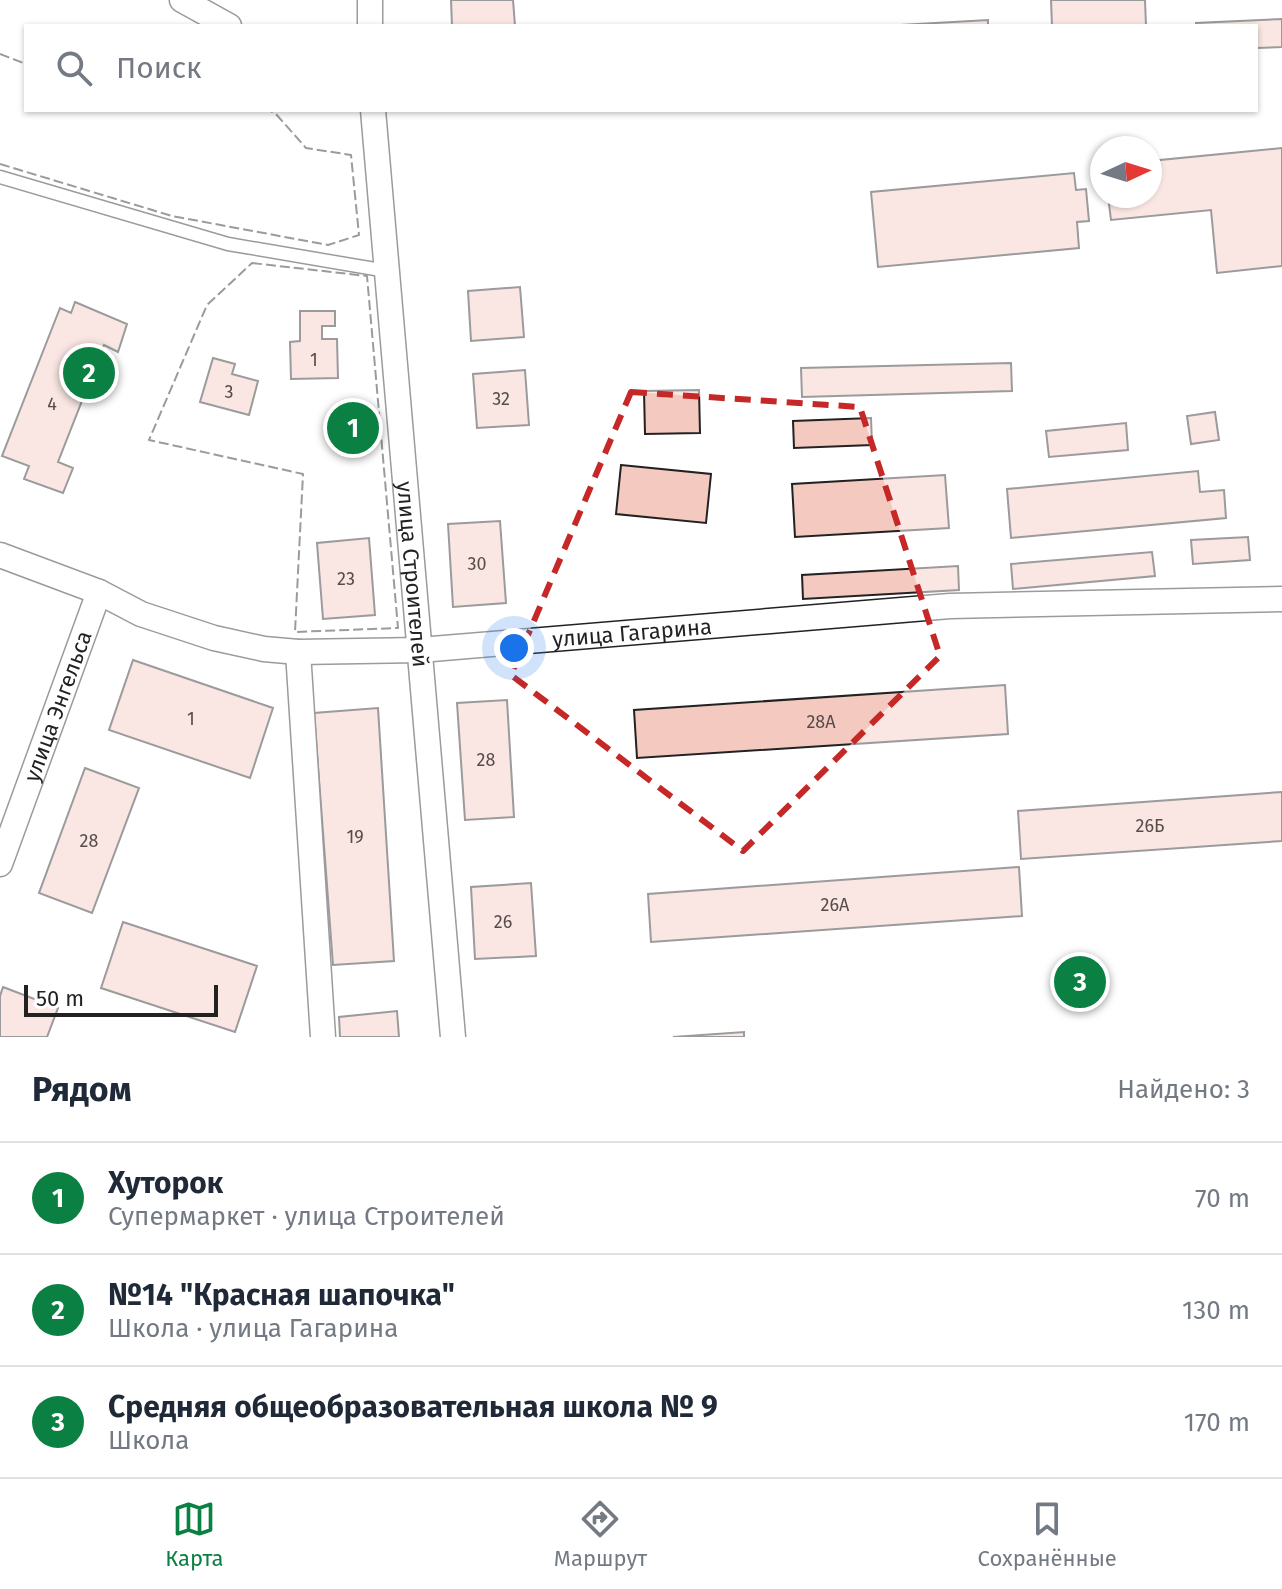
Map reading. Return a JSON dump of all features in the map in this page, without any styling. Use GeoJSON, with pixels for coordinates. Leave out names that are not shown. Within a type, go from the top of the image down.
{"type":"FeatureCollection","features":[{"type":"Feature","properties":{"kind":"street"},"geometry":{"type":"LineString","coordinates":[[182,0],[225,24]]}},
{"type":"Feature","properties":{"kind":"street"},"geometry":{"type":"LineString","coordinates":[[370,0],[370,24]]}},
{"type":"Feature","properties":{"kind":"street","name":"улица Строителей"},"geometry":{"type":"LineString","coordinates":[[373,112],[453,1037]]}},
{"type":"Feature","properties":{"kind":"street","name":"улица Гагарина"},"geometry":{"type":"LineString","coordinates":[[0,555],[99,592],[141,614],[214,638],[264,649],[298,652],[420,650],[950,606],[1282,599]]}},
{"type":"Feature","properties":{"kind":"street","name":"улица Энгельса"},"geometry":{"type":"LineString","coordinates":[[0,864],[99,592]]}},
{"type":"Feature","properties":{"kind":"street"},"geometry":{"type":"LineString","coordinates":[[298,652],[323,1037]]}},
{"type":"Feature","properties":{"kind":"lane"},"geometry":{"type":"LineString","coordinates":[[0,177],[228,244],[387,271]]}},
{"type":"Feature","properties":{"kind":"highlighted area"},"geometry":{"type":"Polygon","coordinates":[[[631,392],[860,407],[940,656],[743,851],[511,675],[631,392]]]}},
{"type":"Feature","properties":{"kind":"building"},"geometry":{"type":"Polygon","coordinates":[[[451,0],[513,0],[515,24],[452,24],[451,0]]]}},
{"type":"Feature","properties":{"kind":"building"},"geometry":{"type":"Polygon","coordinates":[[[1051,0],[1145,0],[1146,24],[1052,24],[1051,0]]]}},
{"type":"Feature","properties":{"kind":"building"},"geometry":{"type":"Polygon","coordinates":[[[1282,19],[1282,47],[1258,48],[1258,24],[1196,23],[1282,19]]]}},
{"type":"Feature","properties":{"kind":"building"},"geometry":{"type":"Polygon","coordinates":[[[988,20],[988,24],[917,24],[988,20]]]}},
{"type":"Feature","properties":{"kind":"building"},"geometry":{"type":"Polygon","coordinates":[[[1282,148],[1282,266],[1217,273],[1211,210],[1111,220],[1110,208],[1162,208],[1162,160],[1282,148]]]}},
{"type":"Feature","properties":{"kind":"building"},"geometry":{"type":"Polygon","coordinates":[[[1074,173],[1076,190],[1086,189],[1089,221],[1077,222],[1079,248],[878,267],[871,192],[1074,173]]]}},
{"type":"Feature","properties":{"kind":"building"},"geometry":{"type":"Polygon","coordinates":[[[520,287],[524,337],[471,341],[468,291],[520,287]]]}},
{"type":"Feature","properties":{"kind":"building"},"geometry":{"type":"Polygon","coordinates":[[[75,302],[127,324],[118,352],[104,345],[58,462],[73,468],[63,493],[24,479],[29,466],[2,456],[60,308],[71,313],[75,302]]]}},
{"type":"Feature","properties":{"kind":"building"},"geometry":{"type":"Polygon","coordinates":[[[300,311],[335,311],[335,326],[322,326],[322,339],[337,339],[338,378],[291,379],[290,342],[300,341],[300,311]]]}},
{"type":"Feature","properties":{"kind":"building"},"geometry":{"type":"Polygon","coordinates":[[[213,358],[235,364],[232,374],[258,381],[249,415],[200,402],[213,358]]]}},
{"type":"Feature","properties":{"kind":"building"},"geometry":{"type":"Polygon","coordinates":[[[1011,363],[1012,391],[802,397],[801,368],[1011,363]]]}},
{"type":"Feature","properties":{"kind":"building"},"geometry":{"type":"Polygon","coordinates":[[[525,370],[529,425],[477,428],[473,374],[525,370]]]}},
{"type":"Feature","properties":{"kind":"building"},"geometry":{"type":"Polygon","coordinates":[[[699,390],[700,433],[645,434],[644,391],[699,390]]]}},
{"type":"Feature","properties":{"kind":"building"},"geometry":{"type":"Polygon","coordinates":[[[363,405],[367,449],[342,451],[338,407],[363,405]]]}},
{"type":"Feature","properties":{"kind":"building"},"geometry":{"type":"Polygon","coordinates":[[[1215,412],[1219,440],[1191,444],[1187,416],[1215,412]]]}},
{"type":"Feature","properties":{"kind":"building"},"geometry":{"type":"Polygon","coordinates":[[[871,418],[872,445],[794,448],[793,421],[871,418]]]}},
{"type":"Feature","properties":{"kind":"building"},"geometry":{"type":"Polygon","coordinates":[[[1126,423],[1128,450],[1049,457],[1046,431],[1126,423]]]}},
{"type":"Feature","properties":{"kind":"building"},"geometry":{"type":"Polygon","coordinates":[[[621,465],[711,474],[706,523],[616,514],[621,465]]]}},
{"type":"Feature","properties":{"kind":"building"},"geometry":{"type":"Polygon","coordinates":[[[1198,471],[1200,492],[1224,490],[1226,518],[1011,538],[1007,489],[1198,471]]]}},
{"type":"Feature","properties":{"kind":"building"},"geometry":{"type":"Polygon","coordinates":[[[945,475],[949,528],[795,537],[792,484],[945,475]]]}},
{"type":"Feature","properties":{"kind":"building"},"geometry":{"type":"Polygon","coordinates":[[[500,521],[506,603],[453,607],[448,524],[500,521]]]}},
{"type":"Feature","properties":{"kind":"building"},"geometry":{"type":"Polygon","coordinates":[[[1248,537],[1250,560],[1193,564],[1191,540],[1248,537]]]}},
{"type":"Feature","properties":{"kind":"building"},"geometry":{"type":"Polygon","coordinates":[[[369,538],[375,615],[323,619],[317,543],[369,538]]]}},
{"type":"Feature","properties":{"kind":"building"},"geometry":{"type":"Polygon","coordinates":[[[1152,552],[1155,576],[1013,589],[1011,564],[1152,552]]]}},
{"type":"Feature","properties":{"kind":"building"},"geometry":{"type":"Polygon","coordinates":[[[958,566],[959,590],[803,599],[802,575],[958,566]]]}},
{"type":"Feature","properties":{"kind":"building"},"geometry":{"type":"Polygon","coordinates":[[[133,660],[273,708],[250,778],[109,730],[133,660]]]}},
{"type":"Feature","properties":{"kind":"building"},"geometry":{"type":"Polygon","coordinates":[[[1005,685],[1008,734],[637,758],[634,710],[1005,685]]]}},
{"type":"Feature","properties":{"kind":"building"},"geometry":{"type":"Polygon","coordinates":[[[507,700],[514,817],[465,820],[457,703],[507,700]]]}},
{"type":"Feature","properties":{"kind":"building"},"geometry":{"type":"Polygon","coordinates":[[[378,708],[394,961],[333,965],[314,713],[378,708]]]}},
{"type":"Feature","properties":{"kind":"building"},"geometry":{"type":"Polygon","coordinates":[[[85,768],[139,788],[92,913],[39,893],[85,768]]]}},
{"type":"Feature","properties":{"kind":"building"},"geometry":{"type":"Polygon","coordinates":[[[1282,792],[1282,841],[1021,859],[1018,811],[1282,792]]]}},
{"type":"Feature","properties":{"kind":"building"},"geometry":{"type":"Polygon","coordinates":[[[1019,867],[1022,916],[651,942],[648,894],[1019,867]]]}},
{"type":"Feature","properties":{"kind":"building"},"geometry":{"type":"Polygon","coordinates":[[[531,883],[536,956],[475,959],[471,887],[531,883]]]}},
{"type":"Feature","properties":{"kind":"building"},"geometry":{"type":"Polygon","coordinates":[[[123,922],[257,966],[235,1032],[101,988],[123,922]]]}},
{"type":"Feature","properties":{"kind":"building"},"geometry":{"type":"Polygon","coordinates":[[[3,987],[58,1008],[47,1037],[0,1037],[0,996],[3,987]]]}},
{"type":"Feature","properties":{"kind":"building"},"geometry":{"type":"Polygon","coordinates":[[[397,1011],[399,1037],[340,1037],[339,1017],[397,1011]]]}},
{"type":"Feature","properties":{"kind":"building"},"geometry":{"type":"Polygon","coordinates":[[[744,1032],[744,1037],[673,1037],[744,1032]]]}},
{"type":"Feature","properties":{"kind":"fence"},"geometry":{"type":"LineString","coordinates":[[0,54],[24,63]]}},
{"type":"Feature","properties":{"kind":"fence"},"geometry":{"type":"LineString","coordinates":[[0,164],[172,216],[328,245],[359,235],[351,155],[306,148],[273,112]]}},
{"type":"Feature","properties":{"kind":"fence"},"geometry":{"type":"LineString","coordinates":[[252,263],[367,276],[398,628],[295,632],[303,474],[149,440],[207,305],[252,263]]}},
{"type":"Feature","properties":{"kind":"place","name":"№14 \"Красная шапочка\""},"geometry":{"type":"Point","coordinates":[89,373]}},
{"type":"Feature","properties":{"kind":"place","name":"Хуторок"},"geometry":{"type":"Point","coordinates":[353,428]}},
{"type":"Feature","properties":{"kind":"place","name":"Средняя общеобразовательная школа № 9"},"geometry":{"type":"Point","coordinates":[1080,982]}}]}
